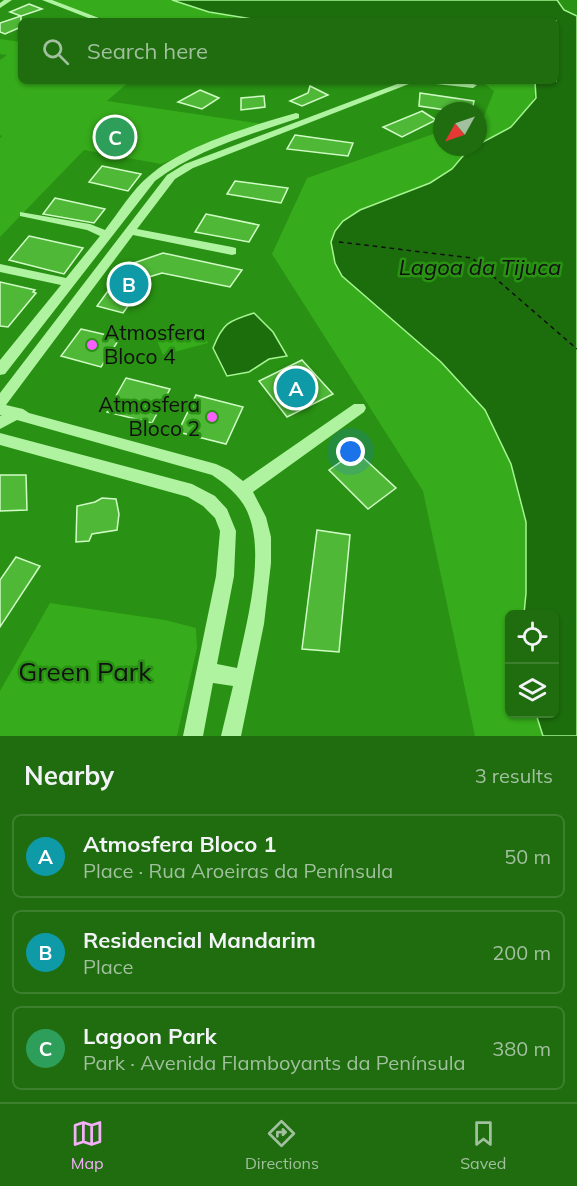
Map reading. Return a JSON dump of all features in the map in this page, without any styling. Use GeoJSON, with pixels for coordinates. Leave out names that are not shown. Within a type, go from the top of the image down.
{"type":"FeatureCollection","features":[{"type":"Feature","properties":{"kind":"street"},"geometry":{"type":"LineString","coordinates":[[0,6],[9,0]]}},
{"type":"Feature","properties":{"kind":"street"},"geometry":{"type":"LineString","coordinates":[[45,0],[95,18]]}},
{"type":"Feature","properties":{"kind":"street"},"geometry":{"type":"LineString","coordinates":[[0,403],[171,177],[205,155],[374,89],[382,84]]}},
{"type":"Feature","properties":{"kind":"street"},"geometry":{"type":"LineString","coordinates":[[0,370],[160,171],[406,84]]}},
{"type":"Feature","properties":{"kind":"street"},"geometry":{"type":"LineString","coordinates":[[464,84],[473,85]]}},
{"type":"Feature","properties":{"kind":"street"},"geometry":{"type":"LineString","coordinates":[[24,214],[110,232]]}},
{"type":"Feature","properties":{"kind":"street"},"geometry":{"type":"LineString","coordinates":[[129,231],[232,250]]}},
{"type":"Feature","properties":{"kind":"street"},"geometry":{"type":"LineString","coordinates":[[0,267],[70,283]]}},
{"type":"Feature","properties":{"kind":"street"},"geometry":{"type":"LineString","coordinates":[[0,347],[15,351]]}},
{"type":"Feature","properties":{"kind":"street"},"geometry":{"type":"LineString","coordinates":[[243,490],[359,408]]}},
{"type":"Feature","properties":{"kind":"street"},"geometry":{"type":"LineString","coordinates":[[0,409],[18,413],[25,418],[216,470],[234,480],[243,490],[258,517],[264,547],[259,598],[231,736]]}},
{"type":"Feature","properties":{"kind":"street"},"geometry":{"type":"LineString","coordinates":[[0,423],[18,413]]}},
{"type":"Feature","properties":{"kind":"street"},"geometry":{"type":"LineString","coordinates":[[0,439],[192,491],[209,501],[221,514],[228,531],[225,576],[193,736]]}},
{"type":"Feature","properties":{"kind":"street"},"geometry":{"type":"LineString","coordinates":[[207,672],[242,678]]}},
{"type":"Feature","properties":{"kind":"green space"},"geometry":{"type":"Polygon","coordinates":[[[48,0],[172,0],[235,18],[101,18],[48,0]]]}},
{"type":"Feature","properties":{"kind":"green space"},"geometry":{"type":"Polygon","coordinates":[[[0,39],[18,42],[18,84],[127,84],[107,101],[263,124],[161,164],[84,150],[0,237],[0,138],[2,136],[0,135],[0,60],[7,55],[0,54],[0,39]]]}},
{"type":"Feature","properties":{"kind":"green space"},"geometry":{"type":"Polygon","coordinates":[[[485,84],[537,84],[531,105],[525,114],[508,128],[487,140],[487,108],[494,91],[485,84]]]}},
{"type":"Feature","properties":{"kind":"green space"},"geometry":{"type":"Polygon","coordinates":[[[433,134],[433,156],[463,156],[452,169],[440,177],[419,188],[355,213],[335,231],[342,276],[441,362],[485,410],[511,464],[526,522],[526,593],[524,610],[505,610],[505,718],[537,718],[543,736],[475,736],[423,491],[272,254],[307,178],[433,134]]]}},
{"type":"Feature","properties":{"kind":"green space"},"geometry":{"type":"Polygon","coordinates":[[[201,326],[208,343],[163,355],[156,338],[201,326]]]}},
{"type":"Feature","properties":{"kind":"green space","name":"Green Park"},"geometry":{"type":"Polygon","coordinates":[[[50,603],[165,620],[196,628],[197,648],[177,736],[0,736],[0,691],[50,603]]]}},
{"type":"Feature","properties":{"kind":"water","name":"Lagoa da Tijuca"},"geometry":{"type":"Polygon","coordinates":[[[172,0],[557,0],[564,10],[577,16],[577,736],[543,736],[537,718],[559,718],[559,610],[524,610],[526,522],[511,464],[485,410],[441,362],[342,276],[335,263],[331,242],[335,231],[343,221],[360,210],[430,183],[452,169],[463,156],[487,156],[487,140],[511,127],[536,98],[535,84],[559,84],[559,18],[246,18],[209,12],[172,0]]]}},
{"type":"Feature","properties":{"kind":"water"},"geometry":{"type":"Polygon","coordinates":[[[254,313],[273,332],[287,356],[269,359],[249,372],[227,376],[213,348],[228,324],[254,313]]]}},
{"type":"Feature","properties":{"kind":"building"},"geometry":{"type":"Polygon","coordinates":[[[29,4],[42,9],[21,16],[10,12],[29,4]]]}},
{"type":"Feature","properties":{"kind":"building"},"geometry":{"type":"Polygon","coordinates":[[[21,16],[18,18],[18,28],[5,34],[0,32],[0,23],[21,16]]]}},
{"type":"Feature","properties":{"kind":"building"},"geometry":{"type":"Polygon","coordinates":[[[310,86],[328,95],[302,106],[290,101],[308,93],[310,86]]]}},
{"type":"Feature","properties":{"kind":"building"},"geometry":{"type":"Polygon","coordinates":[[[200,90],[219,98],[202,109],[178,102],[200,90]]]}},
{"type":"Feature","properties":{"kind":"building"},"geometry":{"type":"Polygon","coordinates":[[[420,93],[474,101],[433,102],[433,108],[419,106],[420,93]]]}},
{"type":"Feature","properties":{"kind":"building"},"geometry":{"type":"Polygon","coordinates":[[[264,96],[265,107],[241,110],[241,98],[264,96]]]}},
{"type":"Feature","properties":{"kind":"building"},"geometry":{"type":"Polygon","coordinates":[[[422,111],[433,118],[433,122],[402,137],[383,127],[422,111]]]}},
{"type":"Feature","properties":{"kind":"building"},"geometry":{"type":"Polygon","coordinates":[[[295,135],[353,143],[348,156],[287,149],[295,135]]]}},
{"type":"Feature","properties":{"kind":"building"},"geometry":{"type":"Polygon","coordinates":[[[102,166],[141,174],[128,191],[89,182],[102,166]]]}},
{"type":"Feature","properties":{"kind":"building"},"geometry":{"type":"Polygon","coordinates":[[[235,181],[288,188],[281,203],[227,194],[235,181]]]}},
{"type":"Feature","properties":{"kind":"building"},"geometry":{"type":"Polygon","coordinates":[[[55,198],[105,209],[94,223],[43,214],[55,198]]]}},
{"type":"Feature","properties":{"kind":"building"},"geometry":{"type":"Polygon","coordinates":[[[206,214],[259,225],[249,242],[195,232],[206,214]]]}},
{"type":"Feature","properties":{"kind":"building"},"geometry":{"type":"Polygon","coordinates":[[[29,236],[83,248],[64,274],[9,260],[29,236]]]}},
{"type":"Feature","properties":{"kind":"building"},"geometry":{"type":"Polygon","coordinates":[[[163,253],[242,270],[230,287],[162,273],[149,277],[123,313],[97,306],[121,273],[131,264],[163,253]]]}},
{"type":"Feature","properties":{"kind":"building"},"geometry":{"type":"Polygon","coordinates":[[[0,282],[35,290],[33,292],[36,293],[8,327],[0,326],[0,282]]]}},
{"type":"Feature","properties":{"kind":"building","name":"Atmosfera Bloco 4"},"geometry":{"type":"Polygon","coordinates":[[[81,329],[120,338],[101,367],[61,356],[81,329]]]}},
{"type":"Feature","properties":{"kind":"building"},"geometry":{"type":"Polygon","coordinates":[[[302,360],[333,394],[287,417],[259,381],[302,360]]]}},
{"type":"Feature","properties":{"kind":"building"},"geometry":{"type":"Polygon","coordinates":[[[126,378],[170,389],[152,423],[107,412],[126,378]]]}},
{"type":"Feature","properties":{"kind":"building","name":"Atmosfera Bloco 2"},"geometry":{"type":"Polygon","coordinates":[[[196,395],[243,407],[226,444],[178,432],[196,395]]]}},
{"type":"Feature","properties":{"kind":"building"},"geometry":{"type":"Polygon","coordinates":[[[356,451],[396,488],[368,509],[329,470],[356,451]]]}},
{"type":"Feature","properties":{"kind":"building"},"geometry":{"type":"Polygon","coordinates":[[[0,475],[26,475],[27,510],[0,511],[0,475]]]}},
{"type":"Feature","properties":{"kind":"building"},"geometry":{"type":"Polygon","coordinates":[[[102,498],[116,499],[119,514],[117,530],[92,534],[89,541],[76,542],[77,506],[102,498]]]}},
{"type":"Feature","properties":{"kind":"building"},"geometry":{"type":"Polygon","coordinates":[[[317,530],[350,535],[339,652],[302,649],[317,530]]]}},
{"type":"Feature","properties":{"kind":"building"},"geometry":{"type":"Polygon","coordinates":[[[16,557],[40,566],[0,627],[0,580],[16,557]]]}},
{"type":"Feature","properties":{"kind":"ferry route"},"geometry":{"type":"LineString","coordinates":[[339,242],[472,258],[577,349]]}},
{"type":"Feature","properties":{"kind":"place","name":"Lagoon Park"},"geometry":{"type":"Point","coordinates":[115,137]}},
{"type":"Feature","properties":{"kind":"place","name":"Residencial Mandarim"},"geometry":{"type":"Point","coordinates":[129,284]}},
{"type":"Feature","properties":{"kind":"place","name":"Atmosfera Bloco 4"},"geometry":{"type":"Point","coordinates":[92,345]}},
{"type":"Feature","properties":{"kind":"place","name":"Atmosfera Bloco 1"},"geometry":{"type":"Point","coordinates":[296,388]}},
{"type":"Feature","properties":{"kind":"place","name":"Atmosfera Bloco 2"},"geometry":{"type":"Point","coordinates":[212,417]}}]}
